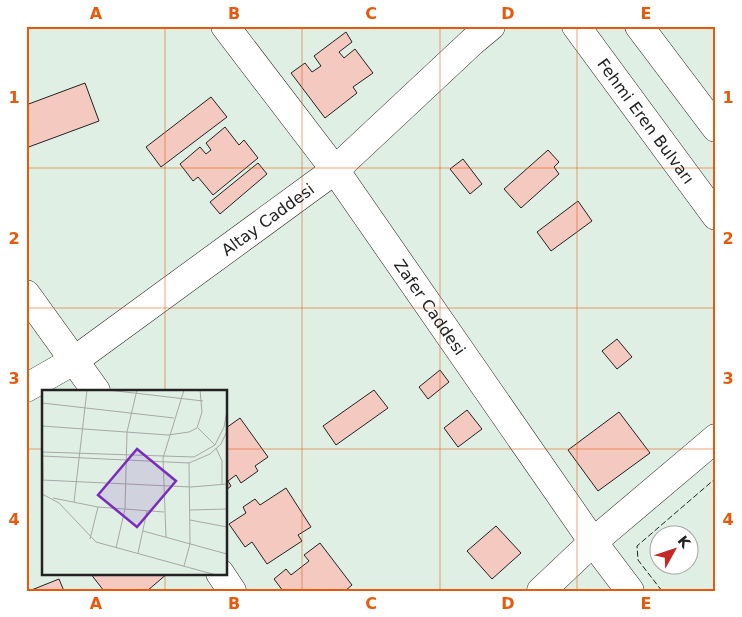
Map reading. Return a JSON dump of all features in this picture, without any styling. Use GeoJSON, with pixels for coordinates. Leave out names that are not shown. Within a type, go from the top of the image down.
{"type":"FeatureCollection","features":[{"type":"Feature","properties":{"kind":"street","name":"Zafer Caddesi"},"geometry":{"type":"LineString","coordinates":[[225,26],[335,170],[593,542],[630,591]]}},
{"type":"Feature","properties":{"kind":"street","name":"Altay Caddesi"},"geometry":{"type":"LineString","coordinates":[[26,388],[75,360],[335,170],[491,26]]}},
{"type":"Feature","properties":{"kind":"street","name":"Fehmi Eren Bulvarı"},"geometry":{"type":"LineString","coordinates":[[576,26],[716,216]]}},
{"type":"Feature","properties":{"kind":"street"},"geometry":{"type":"LineString","coordinates":[[639,26],[716,128]]}},
{"type":"Feature","properties":{"kind":"street"},"geometry":{"type":"LineString","coordinates":[[26,294],[95,390]]}},
{"type":"Feature","properties":{"kind":"street"},"geometry":{"type":"LineString","coordinates":[[541,591],[593,542],[716,438]]}},
{"type":"Feature","properties":{"kind":"green space"},"geometry":{"type":"Polygon","coordinates":[[[26,26],[716,26],[716,591],[26,591],[26,26]]]}},
{"type":"Feature","properties":{"kind":"building"},"geometry":{"type":"Polygon","coordinates":[[[346,32],[352,42],[339,52],[344,58],[355,49],[373,73],[353,87],[357,93],[325,118],[291,73],[305,63],[312,72],[321,66],[314,56],[346,32]]]}},
{"type":"Feature","properties":{"kind":"building"},"geometry":{"type":"Polygon","coordinates":[[[85,83],[99,121],[26,148],[26,105],[85,83]]]}},
{"type":"Feature","properties":{"kind":"building"},"geometry":{"type":"Polygon","coordinates":[[[211,97],[227,117],[161,167],[146,147],[211,97]]]}},
{"type":"Feature","properties":{"kind":"building"},"geometry":{"type":"Polygon","coordinates":[[[225,127],[239,145],[244,140],[258,158],[213,195],[198,177],[193,181],[180,164],[200,147],[206,154],[211,150],[206,143],[225,127]]]}},
{"type":"Feature","properties":{"kind":"building"},"geometry":{"type":"Polygon","coordinates":[[[548,150],[559,162],[554,167],[559,174],[521,208],[504,189],[548,150]]]}},
{"type":"Feature","properties":{"kind":"building"},"geometry":{"type":"Polygon","coordinates":[[[463,159],[482,184],[470,194],[450,169],[463,159]]]}},
{"type":"Feature","properties":{"kind":"building"},"geometry":{"type":"Polygon","coordinates":[[[258,163],[267,174],[220,214],[210,202],[258,163]]]}},
{"type":"Feature","properties":{"kind":"building"},"geometry":{"type":"Polygon","coordinates":[[[578,201],[592,221],[551,251],[537,232],[578,201]]]}},
{"type":"Feature","properties":{"kind":"building"},"geometry":{"type":"Polygon","coordinates":[[[617,339],[632,357],[617,369],[602,351],[617,339]]]}},
{"type":"Feature","properties":{"kind":"building"},"geometry":{"type":"Polygon","coordinates":[[[440,370],[449,382],[428,399],[419,387],[440,370]]]}},
{"type":"Feature","properties":{"kind":"building"},"geometry":{"type":"Polygon","coordinates":[[[374,390],[388,408],[336,445],[323,426],[374,390]]]}},
{"type":"Feature","properties":{"kind":"building"},"geometry":{"type":"Polygon","coordinates":[[[467,410],[482,429],[458,447],[444,428],[467,410]]]}},
{"type":"Feature","properties":{"kind":"building"},"geometry":{"type":"Polygon","coordinates":[[[619,412],[650,453],[598,491],[568,450],[619,412]]]}},
{"type":"Feature","properties":{"kind":"building"},"geometry":{"type":"Polygon","coordinates":[[[240,418],[268,457],[255,466],[258,471],[241,483],[236,475],[228,481],[228,427],[240,418]]]}},
{"type":"Feature","properties":{"kind":"building"},"geometry":{"type":"Polygon","coordinates":[[[286,488],[311,527],[298,535],[302,541],[267,564],[252,542],[245,547],[229,524],[246,513],[243,507],[255,499],[260,505],[286,488]]]}},
{"type":"Feature","properties":{"kind":"building"},"geometry":{"type":"Polygon","coordinates":[[[496,526],[521,553],[492,579],[467,551],[496,526]]]}},
{"type":"Feature","properties":{"kind":"building"},"geometry":{"type":"Polygon","coordinates":[[[320,543],[352,585],[345,591],[283,591],[274,579],[286,569],[291,575],[309,561],[304,555],[320,543]]]}},
{"type":"Feature","properties":{"kind":"building"},"geometry":{"type":"Polygon","coordinates":[[[91,574],[167,574],[147,591],[104,591],[91,574]]]}},
{"type":"Feature","properties":{"kind":"building"},"geometry":{"type":"Polygon","coordinates":[[[59,579],[64,591],[29,591],[59,579]]]}},
{"type":"Feature","properties":{"kind":"fence"},"geometry":{"type":"LineString","coordinates":[[662,591],[638,560],[637,546],[716,478]]}}]}
